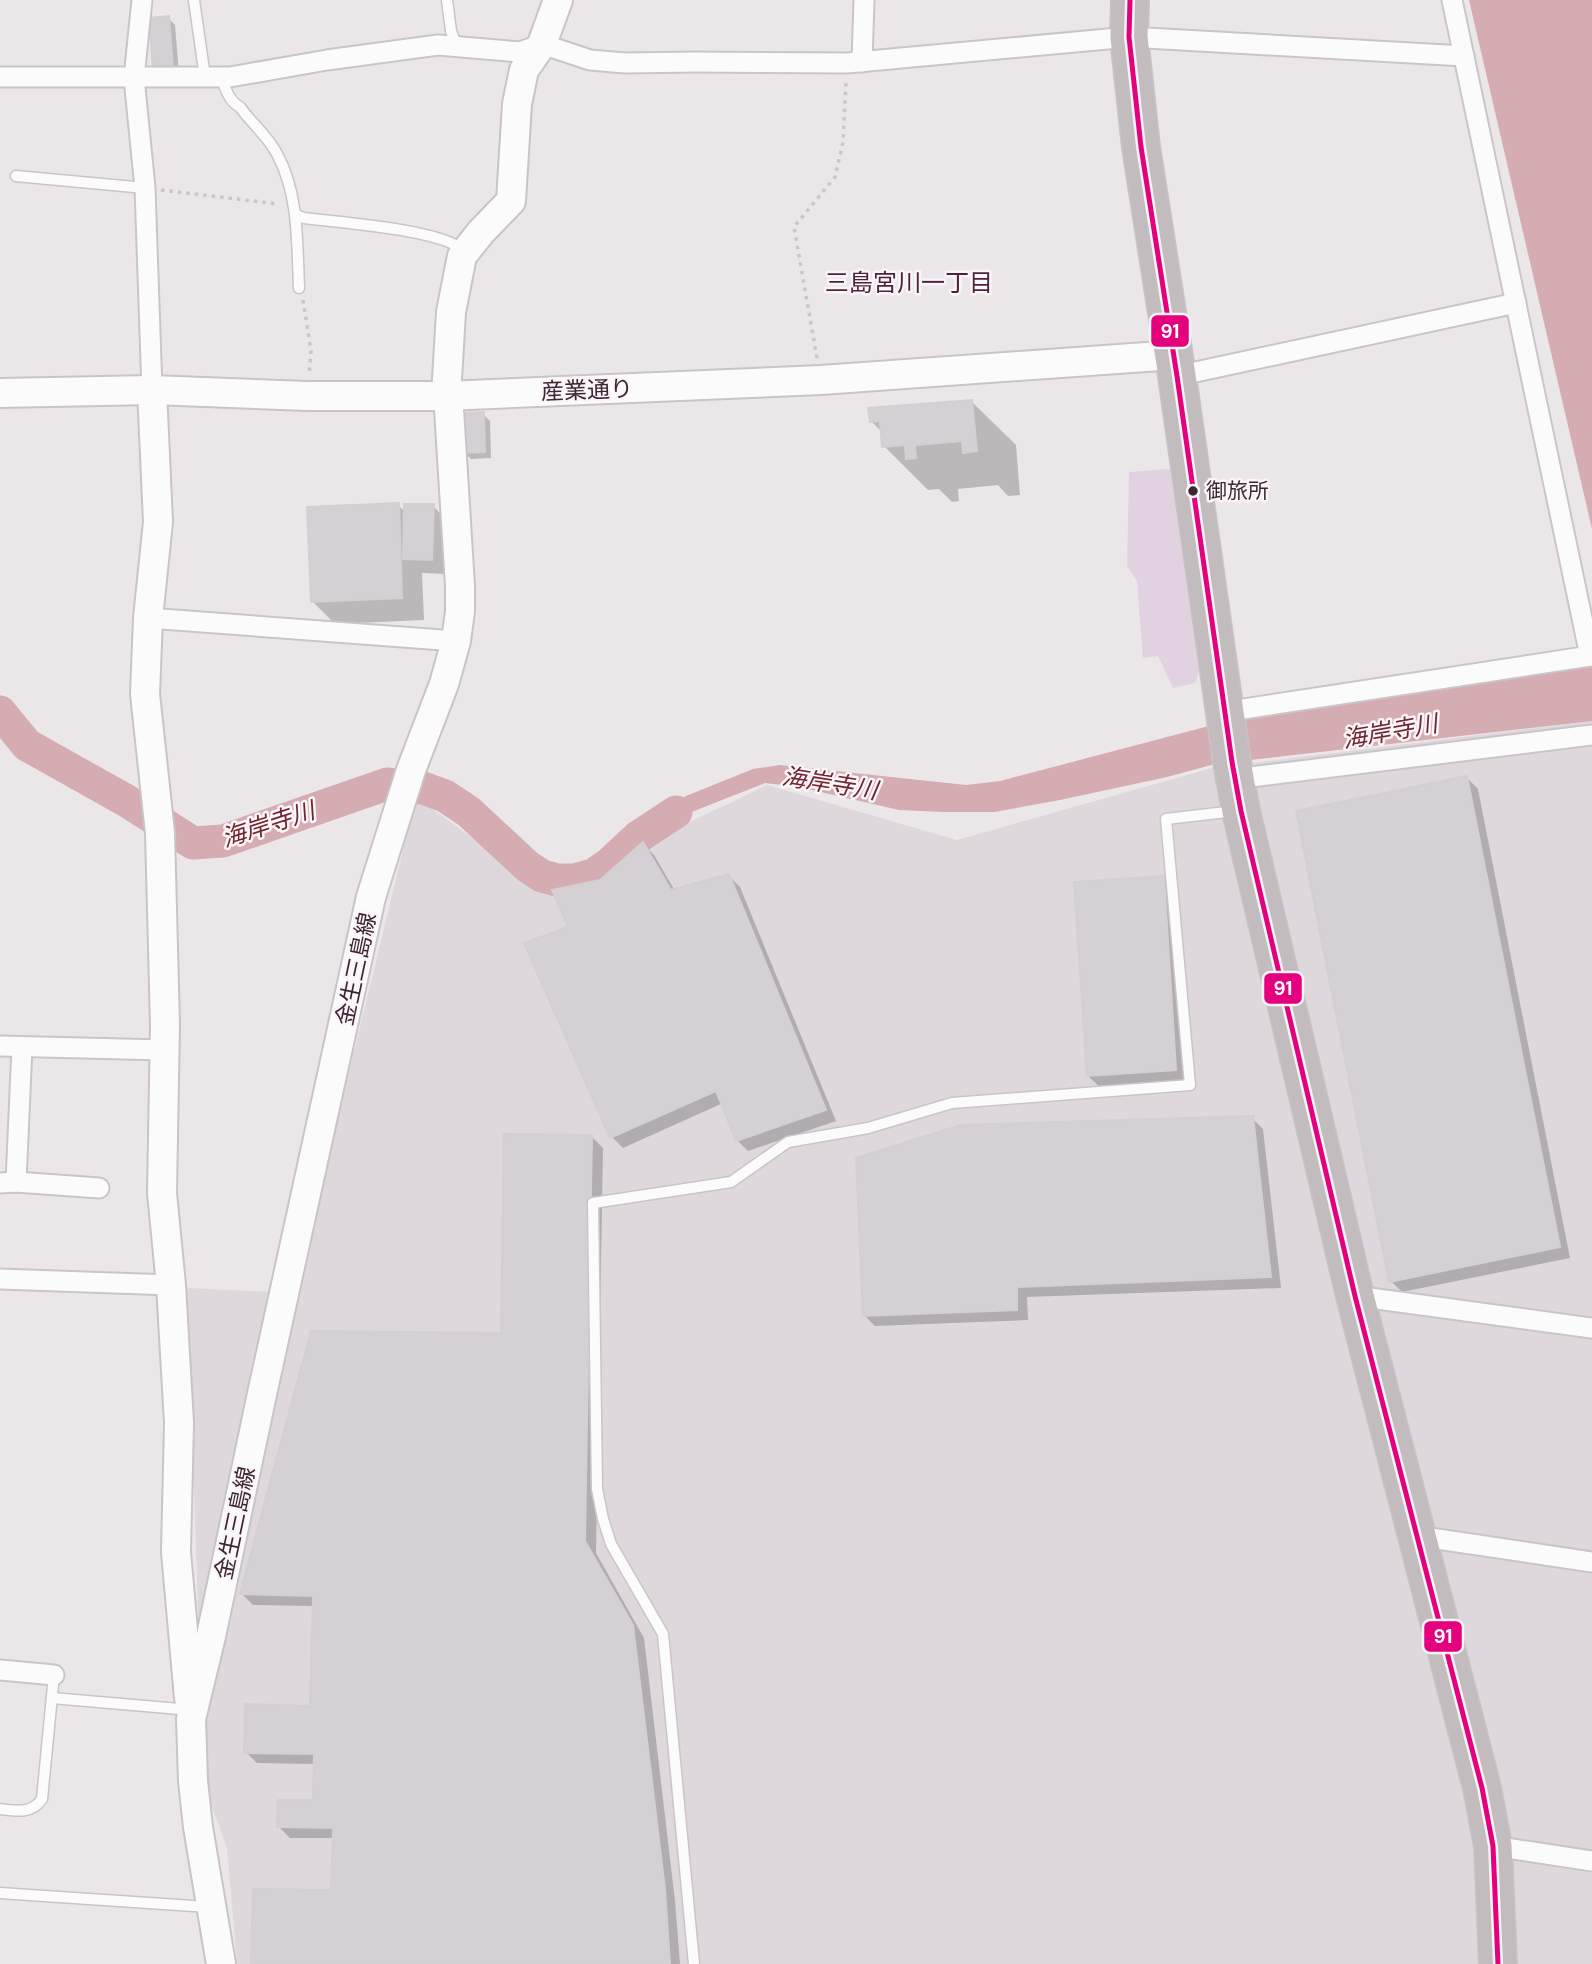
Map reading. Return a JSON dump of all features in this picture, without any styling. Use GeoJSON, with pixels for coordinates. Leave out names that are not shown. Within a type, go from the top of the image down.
{"type":"FeatureCollection","features":[{"type":"Feature","properties":{"kind":"highway"},"geometry":{"type":"LineString","coordinates":[[1130,0],[1129,37],[1141,147],[1236,784],[1355,1296],[1482,1788],[1493,1846],[1499,1964]]}},
{"type":"Feature","properties":{"kind":"street"},"geometry":{"type":"LineString","coordinates":[[142,0],[134,78],[145,188],[158,522],[148,618],[145,694],[159,822],[165,1050],[162,1193],[171,1285],[179,1423],[176,1552],[191,1714]]}},
{"type":"Feature","properties":{"kind":"street","name":"金生三島線"},"geometry":{"type":"LineString","coordinates":[[221,1964],[198,1827],[193,1781],[191,1714],[211,1636],[371,897],[411,770],[444,684],[456,641],[460,586],[446,396],[451,312],[462,256],[511,201],[517,104],[524,70],[542,44],[558,0]]}},
{"type":"Feature","properties":{"kind":"street"},"geometry":{"type":"LineString","coordinates":[[854,62],[864,0]]}},
{"type":"Feature","properties":{"kind":"street"},"geometry":{"type":"LineString","coordinates":[[1225,717],[1590,656],[1452,0]]}},
{"type":"Feature","properties":{"kind":"street"},"geometry":{"type":"LineString","coordinates":[[0,77],[214,77],[438,45],[520,51],[542,44],[590,60],[625,63],[854,62],[1129,37],[1464,56]]}},
{"type":"Feature","properties":{"kind":"street"},"geometry":{"type":"LineString","coordinates":[[1175,365],[1516,303]]}},
{"type":"Feature","properties":{"kind":"street","name":"産業通り"},"geometry":{"type":"LineString","coordinates":[[0,393],[152,390],[307,396],[446,396],[1175,365]]}},
{"type":"Feature","properties":{"kind":"street"},"geometry":{"type":"LineString","coordinates":[[148,618],[456,641]]}},
{"type":"Feature","properties":{"kind":"street"},"geometry":{"type":"LineString","coordinates":[[1236,784],[1592,735]]}},
{"type":"Feature","properties":{"kind":"street"},"geometry":{"type":"LineString","coordinates":[[0,1046],[165,1050]]}},
{"type":"Feature","properties":{"kind":"street"},"geometry":{"type":"LineString","coordinates":[[0,1201],[6,1182],[22,1047]]}},
{"type":"Feature","properties":{"kind":"street"},"geometry":{"type":"LineString","coordinates":[[6,1182],[99,1188]]}},
{"type":"Feature","properties":{"kind":"street"},"geometry":{"type":"LineString","coordinates":[[0,1279],[171,1285]]}},
{"type":"Feature","properties":{"kind":"street"},"geometry":{"type":"LineString","coordinates":[[1355,1296],[1592,1328]]}},
{"type":"Feature","properties":{"kind":"street"},"geometry":{"type":"LineString","coordinates":[[1417,1536],[1592,1562]]}},
{"type":"Feature","properties":{"kind":"street"},"geometry":{"type":"LineString","coordinates":[[0,1671],[54,1675]]}},
{"type":"Feature","properties":{"kind":"street"},"geometry":{"type":"LineString","coordinates":[[1493,1846],[1592,1861]]}},
{"type":"Feature","properties":{"kind":"lane"},"geometry":{"type":"LineString","coordinates":[[194,0],[214,77],[277,153],[283,167],[295,210],[299,288]]}},
{"type":"Feature","properties":{"kind":"lane"},"geometry":{"type":"LineString","coordinates":[[447,0],[451,31],[456,45]]}},
{"type":"Feature","properties":{"kind":"lane"},"geometry":{"type":"LineString","coordinates":[[16,176],[145,188]]}},
{"type":"Feature","properties":{"kind":"lane"},"geometry":{"type":"LineString","coordinates":[[295,210],[304,218],[434,237],[456,244],[465,252]]}},
{"type":"Feature","properties":{"kind":"lane"},"geometry":{"type":"LineString","coordinates":[[694,1964],[663,1634],[611,1544],[597,1489],[593,1203],[731,1182],[788,1142],[868,1128],[952,1103],[1190,1085],[1166,819],[1236,784]]}},
{"type":"Feature","properties":{"kind":"lane"},"geometry":{"type":"LineString","coordinates":[[0,1809],[28,1810],[38,1805],[42,1799],[54,1675]]}},
{"type":"Feature","properties":{"kind":"lane"},"geometry":{"type":"LineString","coordinates":[[52,1698],[191,1714]]}},
{"type":"Feature","properties":{"kind":"lane"},"geometry":{"type":"LineString","coordinates":[[0,1893],[212,1908]]}},
{"type":"Feature","properties":{"kind":"path"},"geometry":{"type":"LineString","coordinates":[[821,380],[794,228],[835,177],[843,142],[854,62]]}},
{"type":"Feature","properties":{"kind":"path"},"geometry":{"type":"LineString","coordinates":[[145,188],[281,204],[295,210]]}},
{"type":"Feature","properties":{"kind":"path"},"geometry":{"type":"LineString","coordinates":[[299,288],[311,351],[307,396]]}},
{"type":"Feature","properties":{"kind":"shaded area"},"geometry":{"type":"Polygon","coordinates":[[[1170,469],[1199,672],[1195,683],[1173,688],[1158,656],[1143,658],[1137,581],[1127,566],[1129,472],[1170,469]]]}},
{"type":"Feature","properties":{"kind":"shaded area"},"geometry":{"type":"Polygon","coordinates":[[[1592,721],[1592,1964],[237,1964],[227,1848],[209,1798],[199,1635],[187,1288],[295,1293],[416,797],[546,891],[767,785],[957,840],[1212,768],[1592,721]]]}},
{"type":"Feature","properties":{"kind":"water"},"geometry":{"type":"Polygon","coordinates":[[[1469,0],[1592,0],[1592,529],[1469,0]]]}},
{"type":"Feature","properties":{"kind":"water"},"geometry":{"type":"Polygon","coordinates":[[[1592,666],[1592,721],[1215,764],[1167,777],[994,812],[899,810],[799,787],[765,783],[689,813],[649,846],[637,833],[686,796],[753,769],[780,765],[966,785],[1000,781],[1243,717],[1592,666]]]}},
{"type":"Feature","properties":{"kind":"building"},"geometry":{"type":"Polygon","coordinates":[[[169,16],[173,68],[153,70],[149,18],[169,16]]]}},
{"type":"Feature","properties":{"kind":"building"},"geometry":{"type":"Polygon","coordinates":[[[972,400],[977,451],[963,453],[962,441],[915,445],[916,458],[906,459],[905,445],[882,447],[880,421],[870,422],[868,408],[972,400]]]}},
{"type":"Feature","properties":{"kind":"building"},"geometry":{"type":"Polygon","coordinates":[[[484,412],[485,452],[462,453],[461,413],[484,412]]]}},
{"type":"Feature","properties":{"kind":"building"},"geometry":{"type":"Polygon","coordinates":[[[399,503],[402,598],[311,602],[307,507],[399,503]]]}},
{"type":"Feature","properties":{"kind":"building"},"geometry":{"type":"Polygon","coordinates":[[[404,504],[434,504],[432,560],[403,559],[404,504]]]}},
{"type":"Feature","properties":{"kind":"building"},"geometry":{"type":"Polygon","coordinates":[[[1467,776],[1560,1247],[1389,1282],[1296,811],[1467,776]]]}},
{"type":"Feature","properties":{"kind":"building"},"geometry":{"type":"Polygon","coordinates":[[[643,842],[671,890],[729,874],[826,1110],[736,1141],[716,1091],[610,1138],[524,943],[568,927],[552,890],[600,880],[643,842]]]}},
{"type":"Feature","properties":{"kind":"building"},"geometry":{"type":"Polygon","coordinates":[[[1164,876],[1176,1070],[1087,1076],[1074,882],[1164,876]]]}},
{"type":"Feature","properties":{"kind":"building"},"geometry":{"type":"Polygon","coordinates":[[[1253,1116],[1271,1277],[1017,1287],[1017,1310],[863,1316],[856,1158],[961,1125],[1253,1116]]]}},
{"type":"Feature","properties":{"kind":"building"},"geometry":{"type":"Polygon","coordinates":[[[504,1134],[592,1135],[585,1541],[633,1625],[665,1889],[670,1964],[251,1964],[253,1889],[331,1890],[333,1828],[277,1827],[278,1800],[313,1800],[314,1754],[244,1753],[245,1704],[310,1706],[313,1596],[240,1594],[311,1331],[501,1333],[504,1134]]]}},
{"type":"Feature","properties":{"kind":"waterway","name":"海岸寺川"},"geometry":{"type":"LineString","coordinates":[[0,712],[27,745],[127,801],[193,843],[223,841],[387,784],[423,788],[445,796],[469,812],[527,866],[542,876],[557,880],[575,880],[593,875],[638,837],[676,812]]}},
{"type":"Feature","properties":{"kind":"transit line","name":"91"},"geometry":{"type":"LineString","coordinates":[[1130,0],[1129,37],[1141,147],[1241,811],[1355,1296],[1482,1788],[1493,1846],[1498,1964]]}},
{"type":"Feature","properties":{"kind":"place","name":"御旅所"},"geometry":{"type":"Point","coordinates":[1193,491]}},
{"type":"Feature","properties":{"kind":"district","name":"三島宮川一丁目"},"geometry":{"type":"Point","coordinates":[909,282]}}]}
